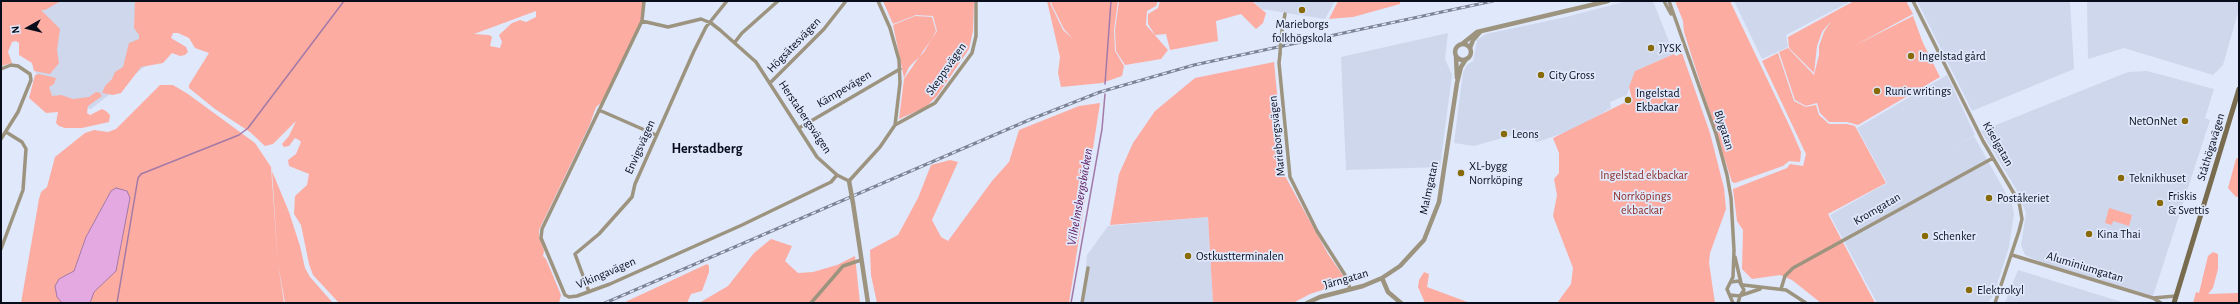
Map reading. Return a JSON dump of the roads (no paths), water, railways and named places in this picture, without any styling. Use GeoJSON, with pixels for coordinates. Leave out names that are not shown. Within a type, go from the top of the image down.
{"type":"FeatureCollection","features":[{"type":"Feature","properties":{"kind":"main road","name":"Ståthögavägen"},"geometry":{"type":"LineString","coordinates":[[2174,303],[2239,89]]}},
{"type":"Feature","properties":{"kind":"street","name":"Vikingavägen"},"geometry":{"type":"LineString","coordinates":[[644,1],[642,21],[541,233],[563,293],[568,297],[572,297],[589,292],[742,225],[826,184],[837,175]]}},
{"type":"Feature","properties":{"kind":"street","name":"Envigsvägen"},"geometry":{"type":"LineString","coordinates":[[589,292],[576,254],[599,234],[628,203],[656,135],[694,51],[706,27],[711,23],[727,1]]}},
{"type":"Feature","properties":{"kind":"street"},"geometry":{"type":"LineString","coordinates":[[735,42],[742,33],[778,1]]}},
{"type":"Feature","properties":{"kind":"street","name":"Högsätesvägen"},"geometry":{"type":"LineString","coordinates":[[770,83],[824,29],[846,1]]}},
{"type":"Feature","properties":{"kind":"street"},"geometry":{"type":"LineString","coordinates":[[868,303],[849,181],[880,147],[895,125],[900,83],[900,69],[890,28],[878,1]]}},
{"type":"Feature","properties":{"kind":"street","name":"Skeppsvägen"},"geometry":{"type":"LineString","coordinates":[[895,125],[935,103],[972,53],[976,36],[976,1]]}},
{"type":"Feature","properties":{"kind":"street"},"geometry":{"type":"LineString","coordinates":[[1485,30],[1473,40],[1470,48],[1470,55],[1466,59],[1460,60],[1456,56],[1455,49],[1471,35],[1485,30],[1608,1]]}},
{"type":"Feature","properties":{"kind":"street","name":"Blygatan"},"geometry":{"type":"LineString","coordinates":[[1664,1],[1674,20]]}},
{"type":"Feature","properties":{"kind":"street","name":"Blygatan"},"geometry":{"type":"LineString","coordinates":[[1669,1],[1674,20],[1722,153],[1731,198],[1734,250],[1733,277],[1731,282]]}},
{"type":"Feature","properties":{"kind":"street","name":"Kiselgatan"},"geometry":{"type":"LineString","coordinates":[[1913,1],[1993,158],[2020,202],[2022,212],[2019,230],[1995,303]]}},
{"type":"Feature","properties":{"kind":"street","name":"Marieborgsvägen"},"geometry":{"type":"LineString","coordinates":[[1285,14],[1279,63],[1290,177],[1320,237],[1345,275],[1350,289]]}},
{"type":"Feature","properties":{"kind":"street"},"geometry":{"type":"LineString","coordinates":[[642,21],[662,27],[698,19],[711,23]]}},
{"type":"Feature","properties":{"kind":"street","name":"Herstabergsvägen"},"geometry":{"type":"LineString","coordinates":[[711,23],[735,42],[756,62],[817,157],[837,175],[849,181]]}},
{"type":"Feature","properties":{"kind":"street"},"geometry":{"type":"LineString","coordinates":[[1462,44],[1470,48]]}},
{"type":"Feature","properties":{"kind":"street","name":"Malmgatan"},"geometry":{"type":"LineString","coordinates":[[1456,56],[1457,83]]}},
{"type":"Feature","properties":{"kind":"street","name":"Malmgatan"},"geometry":{"type":"LineString","coordinates":[[1382,278],[1400,266],[1418,249],[1434,219],[1442,187],[1457,83],[1461,67],[1466,59]]}},
{"type":"Feature","properties":{"kind":"street"},"geometry":{"type":"LineString","coordinates":[[1,69],[11,65],[25,69],[30,74],[31,80],[25,100],[1,139]]}},
{"type":"Feature","properties":{"kind":"street","name":"Kämpevägen"},"geometry":{"type":"LineString","coordinates":[[799,128],[900,69]]}},
{"type":"Feature","properties":{"kind":"street"},"geometry":{"type":"LineString","coordinates":[[599,110],[656,135]]}},
{"type":"Feature","properties":{"kind":"street"},"geometry":{"type":"LineString","coordinates":[[1,249],[23,190],[26,149],[22,142],[6,132]]}},
{"type":"Feature","properties":{"kind":"street","name":"Kromgatan"},"geometry":{"type":"LineString","coordinates":[[1781,289],[1785,276],[1793,268],[1993,158]]}},
{"type":"Feature","properties":{"kind":"street","name":"Blygatan"},"geometry":{"type":"LineString","coordinates":[[1734,250],[1742,284]]}},
{"type":"Feature","properties":{"kind":"street","name":"Aluminiumgatan"},"geometry":{"type":"LineString","coordinates":[[2012,255],[2153,298],[2161,303]]}},
{"type":"Feature","properties":{"kind":"street"},"geometry":{"type":"LineString","coordinates":[[811,303],[843,266],[861,260]]}},
{"type":"Feature","properties":{"kind":"street"},"geometry":{"type":"LineString","coordinates":[[1082,303],[1088,268]]}},
{"type":"Feature","properties":{"kind":"street","name":"Järngatan"},"geometry":{"type":"LineString","coordinates":[[1307,303],[1320,297],[1382,278],[1388,292],[1401,303]]}},
{"type":"Feature","properties":{"kind":"street"},"geometry":{"type":"LineString","coordinates":[[1733,303],[1728,289],[1731,282],[1737,281],[1742,284],[1781,289],[1790,292],[1806,303]]}},
{"type":"Feature","properties":{"kind":"street"},"geometry":{"type":"LineString","coordinates":[[1738,303],[1744,290],[1742,284]]}},
{"type":"Feature","properties":{"kind":"street"},"geometry":{"type":"LineString","coordinates":[[1729,294],[1734,297],[1765,288]]}},
{"type":"Feature","properties":{"kind":"street","name":"Aluminiumgatan"},"geometry":{"type":"LineString","coordinates":[[2153,298],[2176,296]]}},
{"type":"Feature","properties":{"kind":"waterway"},"geometry":{"type":"LineString","coordinates":[[117,303],[138,178],[141,174],[239,135],[248,128],[344,1]]}},
{"type":"Feature","properties":{"kind":"waterway","name":"Vilhelmsbergsbäcken"},"geometry":{"type":"LineString","coordinates":[[1105,84],[1111,1]]}},
{"type":"Feature","properties":{"kind":"waterway","name":"Vilhelmsbergsbäcken"},"geometry":{"type":"LineString","coordinates":[[1071,303],[1102,129],[1105,94]]}},
{"type":"Feature","properties":{"kind":"railway"},"geometry":{"type":"LineString","coordinates":[[605,303],[1029,120],[1100,92],[1194,65],[1493,1]]}},
{"type":"Feature","properties":{"kind":"place","name":"Marieborgs folkhögskola"},"geometry":{"type":"Point","coordinates":[1302,10]}},
{"type":"Feature","properties":{"kind":"place","name":"JYSK"},"geometry":{"type":"Point","coordinates":[1651,48]}},
{"type":"Feature","properties":{"kind":"place","name":"Ingelstad gård"},"geometry":{"type":"Point","coordinates":[1911,56]}},
{"type":"Feature","properties":{"kind":"place","name":"City Gross"},"geometry":{"type":"Point","coordinates":[1541,75]}},
{"type":"Feature","properties":{"kind":"place","name":"Runic writings"},"geometry":{"type":"Point","coordinates":[1877,91]}},
{"type":"Feature","properties":{"kind":"place","name":"Ingelstad Ekbackar"},"geometry":{"type":"Point","coordinates":[1628,100]}},
{"type":"Feature","properties":{"kind":"place","name":"NetOnNet"},"geometry":{"type":"Point","coordinates":[2185,121]}},
{"type":"Feature","properties":{"kind":"place","name":"Leons"},"geometry":{"type":"Point","coordinates":[1504,134]}},
{"type":"Feature","properties":{"kind":"place","name":"XL-bygg Norrköping"},"geometry":{"type":"Point","coordinates":[1461,173]}},
{"type":"Feature","properties":{"kind":"place","name":"Teknikhuset"},"geometry":{"type":"Point","coordinates":[2121,178]}},
{"type":"Feature","properties":{"kind":"place","name":"Poståkeriet"},"geometry":{"type":"Point","coordinates":[1989,198]}},
{"type":"Feature","properties":{"kind":"place","name":"Friskis & Svettis"},"geometry":{"type":"Point","coordinates":[2160,203]}},
{"type":"Feature","properties":{"kind":"place","name":"Kina Thai"},"geometry":{"type":"Point","coordinates":[2089,234]}},
{"type":"Feature","properties":{"kind":"place","name":"Schenker"},"geometry":{"type":"Point","coordinates":[1925,236]}},
{"type":"Feature","properties":{"kind":"place","name":"Ostkustterminalen"},"geometry":{"type":"Point","coordinates":[1188,256]}},
{"type":"Feature","properties":{"kind":"place","name":"Elektrokyl"},"geometry":{"type":"Point","coordinates":[1969,290]}},
{"type":"Feature","properties":{"kind":"district","name":"Herstadberg"},"geometry":{"type":"Point","coordinates":[707,149]}},
{"type":"Feature","properties":{"kind":"park label","name":"Ingelstad ekbackar"},"geometry":{"type":"Point","coordinates":[1644,175]}},
{"type":"Feature","properties":{"kind":"park label","name":"Norrköpings ekbackar"},"geometry":{"type":"Point","coordinates":[1642,203]}}]}
